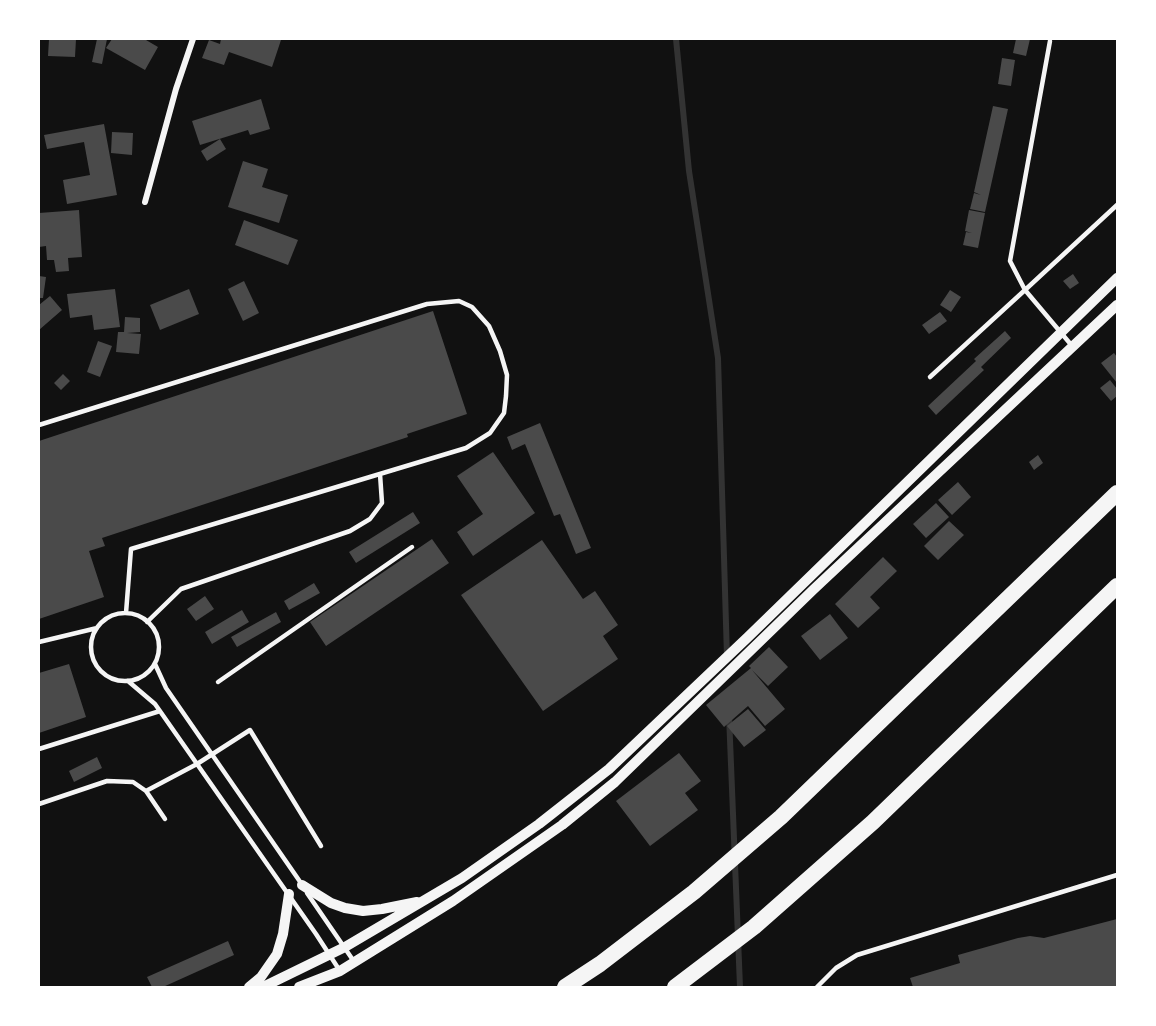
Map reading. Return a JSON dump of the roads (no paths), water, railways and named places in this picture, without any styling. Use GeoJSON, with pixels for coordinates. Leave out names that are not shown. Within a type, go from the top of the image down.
{"type":"FeatureCollection","features":[{"type":"Feature","properties":{"kind":"highway"},"geometry":{"type":"LineString","coordinates":[[565,987],[600,964],[694,892],[781,818],[1117,494]]}},
{"type":"Feature","properties":{"kind":"highway"},"geometry":{"type":"LineString","coordinates":[[675,987],[754,927],[873,822],[1117,586]]}},
{"type":"Feature","properties":{"kind":"street"},"geometry":{"type":"LineString","coordinates":[[145,202],[176,89],[193,39]]}},
{"type":"Feature","properties":{"kind":"street"},"geometry":{"type":"LineString","coordinates":[[263,987],[330,955],[427,900],[513,843],[609,769],[1117,278]]}},
{"type":"Feature","properties":{"kind":"street"},"geometry":{"type":"LineString","coordinates":[[299,987],[355,963],[462,895],[562,825],[615,782],[814,589],[1117,305]]}},
{"type":"Feature","properties":{"kind":"street"},"geometry":{"type":"LineString","coordinates":[[302,885],[331,903],[363,911],[427,900]]}},
{"type":"Feature","properties":{"kind":"street"},"geometry":{"type":"LineString","coordinates":[[249,987],[261,977],[277,954],[284,934],[289,894]]}},
{"type":"Feature","properties":{"kind":"lane"},"geometry":{"type":"LineString","coordinates":[[1050,42],[1010,261],[1025,290],[1073,347]]}},
{"type":"Feature","properties":{"kind":"lane"},"geometry":{"type":"LineString","coordinates":[[930,377],[1117,205]]}},
{"type":"Feature","properties":{"kind":"lane"},"geometry":{"type":"LineString","coordinates":[[39,425],[427,304],[459,301],[472,307],[489,326],[507,375],[504,413],[490,433],[466,448],[131,549],[126,614]]}},
{"type":"Feature","properties":{"kind":"lane"},"geometry":{"type":"LineString","coordinates":[[147,622],[181,589],[350,531],[370,519],[382,503],[380,474]]}},
{"type":"Feature","properties":{"kind":"lane"},"geometry":{"type":"LineString","coordinates":[[218,682],[412,548]]}},
{"type":"Feature","properties":{"kind":"lane"},"geometry":{"type":"LineString","coordinates":[[126,614],[137,616],[147,622],[159,641],[159,653],[155,664],[139,678],[128,681],[107,676],[93,660],[91,649],[97,628],[114,615],[126,614]]}},
{"type":"Feature","properties":{"kind":"lane"},"geometry":{"type":"LineString","coordinates":[[39,642],[97,628]]}},
{"type":"Feature","properties":{"kind":"lane"},"geometry":{"type":"LineString","coordinates":[[155,664],[166,688],[355,963]]}},
{"type":"Feature","properties":{"kind":"lane"},"geometry":{"type":"LineString","coordinates":[[128,681],[155,704],[289,894],[340,971]]}},
{"type":"Feature","properties":{"kind":"lane"},"geometry":{"type":"LineString","coordinates":[[39,749],[160,711]]}},
{"type":"Feature","properties":{"kind":"lane"},"geometry":{"type":"LineString","coordinates":[[146,791],[197,764],[250,730],[321,846]]}},
{"type":"Feature","properties":{"kind":"lane"},"geometry":{"type":"LineString","coordinates":[[39,804],[107,781],[134,782],[146,791],[165,819]]}},
{"type":"Feature","properties":{"kind":"lane"},"geometry":{"type":"LineString","coordinates":[[817,987],[836,968],[857,955],[1117,875]]}},
{"type":"Feature","properties":{"kind":"waterway"},"geometry":{"type":"LineString","coordinates":[[676,39],[689,171],[718,358],[727,657]]}},
{"type":"Feature","properties":{"kind":"waterway"},"geometry":{"type":"LineString","coordinates":[[729,715],[740,987]]}}]}
